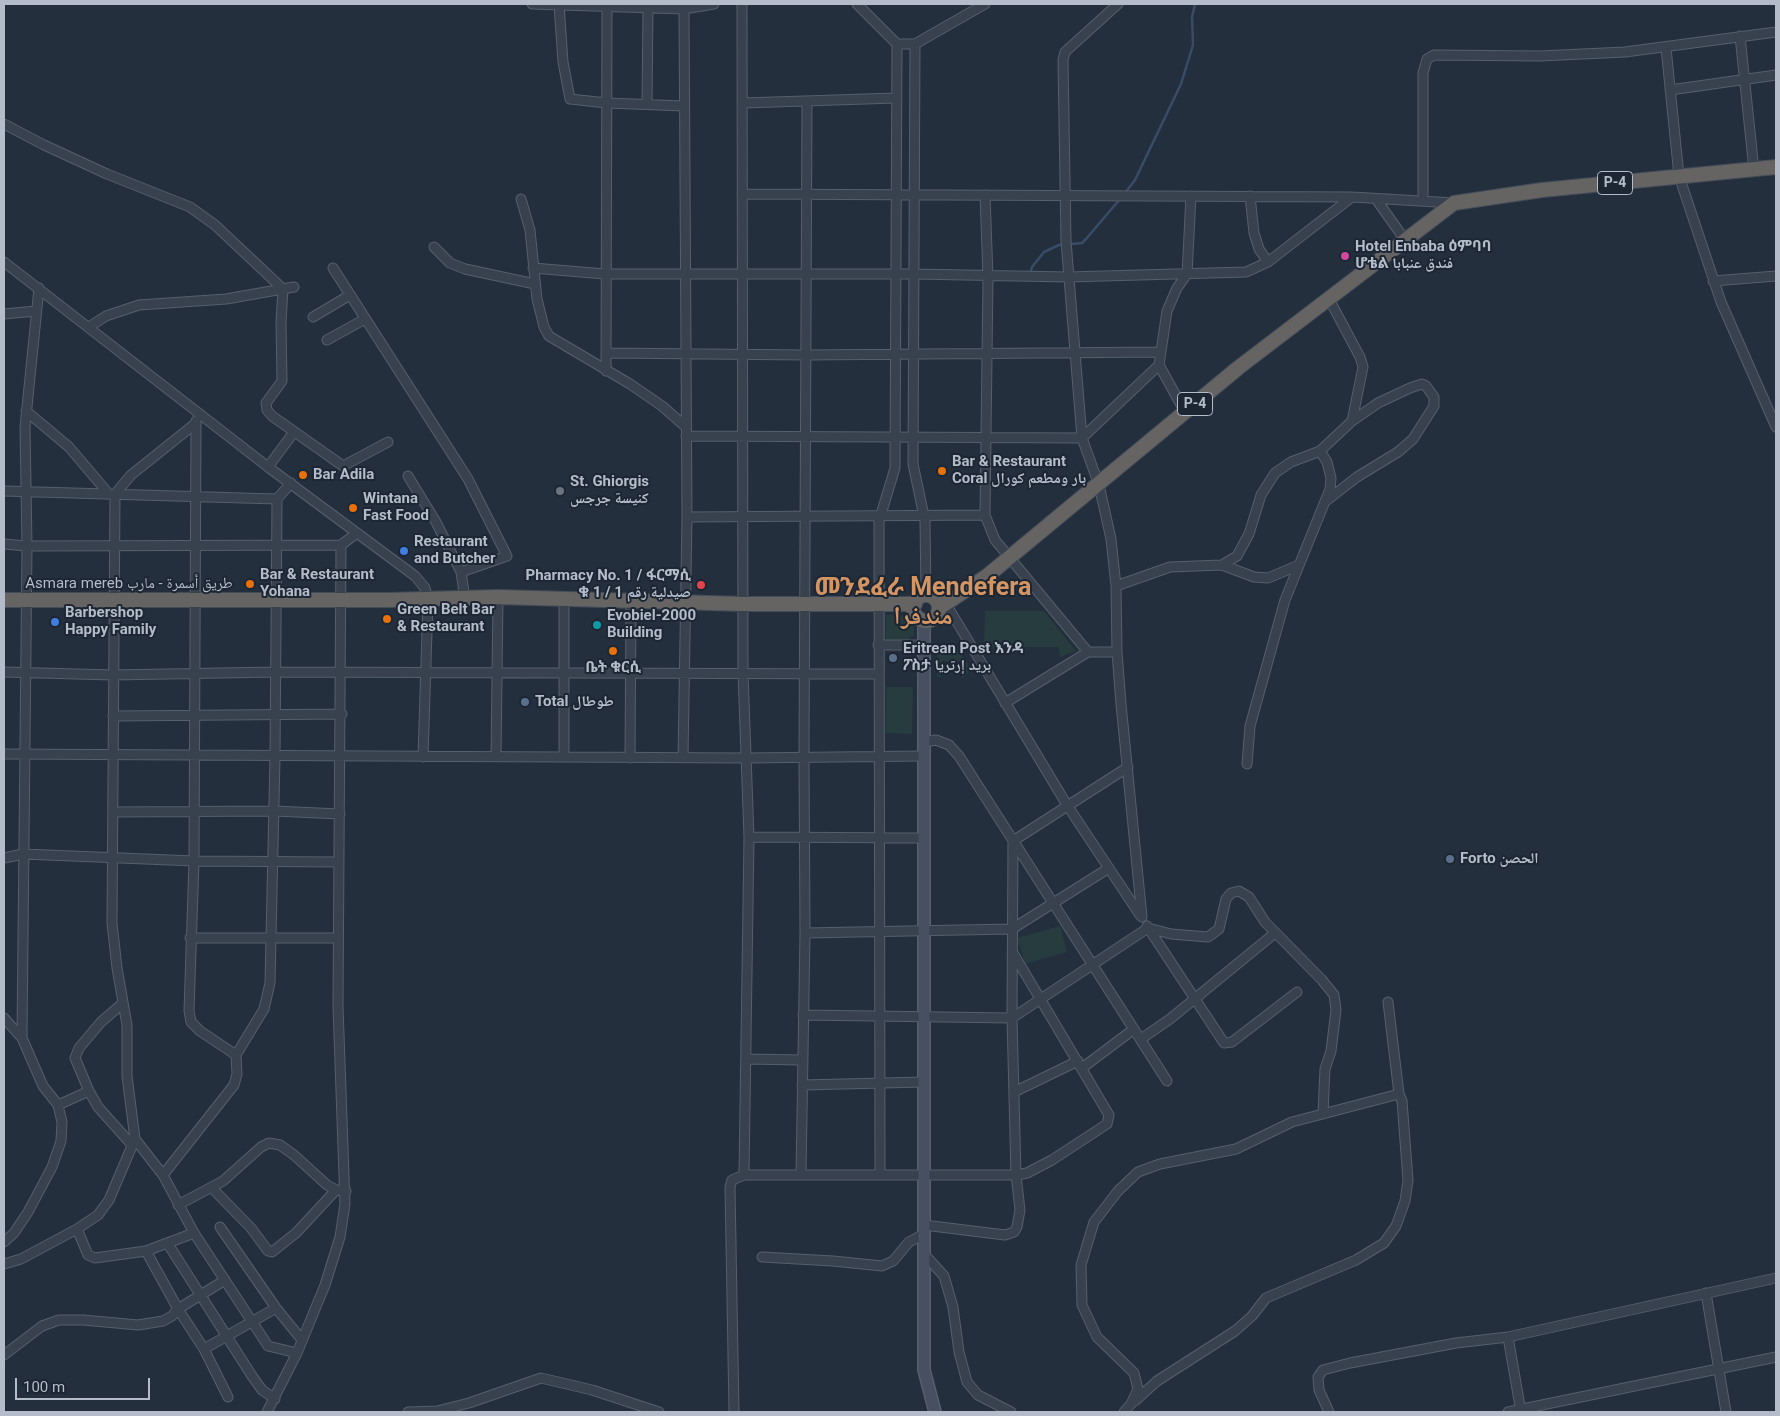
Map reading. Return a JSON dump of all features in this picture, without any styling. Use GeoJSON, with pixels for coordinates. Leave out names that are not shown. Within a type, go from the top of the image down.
{"type":"FeatureCollection","features":[{"type":"Feature","properties":{"kind":"highway","name":"P-4"},"geometry":{"type":"LineString","coordinates":[[924,620],[934,618],[943,606],[965,592],[1010,557],[1185,412],[1454,203],[1542,190],[1776,167]]}},
{"type":"Feature","properties":{"kind":"highway"},"geometry":{"type":"LineString","coordinates":[[924,620],[917,616],[920,599],[934,597],[943,606]]}},
{"type":"Feature","properties":{"kind":"highway","name":"Asmara mereb طريق أسمرة - مارب"},"geometry":{"type":"LineString","coordinates":[[4,600],[428,600],[564,598],[744,604],[805,604],[878,603],[920,599]]}},
{"type":"Feature","properties":{"kind":"main road"},"geometry":{"type":"LineString","coordinates":[[924,620],[924,1370],[935,1412]]}},
{"type":"Feature","properties":{"kind":"street"},"geometry":{"type":"LineString","coordinates":[[532,4],[684,9],[714,4]]}},
{"type":"Feature","properties":{"kind":"street"},"geometry":{"type":"LineString","coordinates":[[742,4],[743,673],[749,837],[744,1175]]}},
{"type":"Feature","properties":{"kind":"street"},"geometry":{"type":"LineString","coordinates":[[857,4],[897,44],[915,44],[985,4]]}},
{"type":"Feature","properties":{"kind":"street"},"geometry":{"type":"LineString","coordinates":[[1118,4],[1065,52],[1066,250],[1082,438],[1099,485],[1111,539],[1116,586],[1117,652],[1142,918]]}},
{"type":"Feature","properties":{"kind":"street"},"geometry":{"type":"LineString","coordinates":[[559,5],[563,62],[569,96],[573,101],[684,106]]}},
{"type":"Feature","properties":{"kind":"street"},"geometry":{"type":"LineString","coordinates":[[606,371],[607,6]]}},
{"type":"Feature","properties":{"kind":"street"},"geometry":{"type":"LineString","coordinates":[[647,104],[648,8]]}},
{"type":"Feature","properties":{"kind":"street"},"geometry":{"type":"LineString","coordinates":[[683,758],[686,672],[687,517],[684,9]]}},
{"type":"Feature","properties":{"kind":"street"},"geometry":{"type":"LineString","coordinates":[[1423,201],[1423,73],[1427,59],[1442,53],[1540,56],[1666,48],[1776,32]]}},
{"type":"Feature","properties":{"kind":"street"},"geometry":{"type":"LineString","coordinates":[[1740,36],[1754,170]]}},
{"type":"Feature","properties":{"kind":"street"},"geometry":{"type":"LineString","coordinates":[[880,1174],[878,603],[881,516],[895,468],[897,44]]}},
{"type":"Feature","properties":{"kind":"street"},"geometry":{"type":"LineString","coordinates":[[915,44],[913,464],[924,515],[920,599]]}},
{"type":"Feature","properties":{"kind":"street"},"geometry":{"type":"LineString","coordinates":[[1666,48],[1679,176],[1713,281],[1776,427]]}},
{"type":"Feature","properties":{"kind":"street"},"geometry":{"type":"LineString","coordinates":[[1670,90],[1776,75]]}},
{"type":"Feature","properties":{"kind":"street"},"geometry":{"type":"LineString","coordinates":[[743,102],[807,102],[896,98]]}},
{"type":"Feature","properties":{"kind":"street"},"geometry":{"type":"LineString","coordinates":[[801,1175],[805,933],[804,674],[807,102]]}},
{"type":"Feature","properties":{"kind":"street"},"geometry":{"type":"LineString","coordinates":[[4,124],[107,174],[190,207],[215,225],[283,289]]}},
{"type":"Feature","properties":{"kind":"street"},"geometry":{"type":"LineString","coordinates":[[742,194],[1352,197],[1454,203]]}},
{"type":"Feature","properties":{"kind":"street"},"geometry":{"type":"LineString","coordinates":[[986,195],[988,277],[985,515],[995,540],[1088,652]]}},
{"type":"Feature","properties":{"kind":"street"},"geometry":{"type":"LineString","coordinates":[[1185,412],[1159,365],[1167,311],[1177,288],[1187,274],[1192,196]]}},
{"type":"Feature","properties":{"kind":"street"},"geometry":{"type":"LineString","coordinates":[[1250,196],[1254,233],[1259,249],[1268,262]]}},
{"type":"Feature","properties":{"kind":"street"},"geometry":{"type":"LineString","coordinates":[[533,268],[605,274],[914,274],[1029,278],[1246,272],[1268,262],[1352,197]]}},
{"type":"Feature","properties":{"kind":"street"},"geometry":{"type":"LineString","coordinates":[[521,199],[530,230],[535,284],[544,327],[549,336],[662,406],[686,432],[744,436],[1082,438],[1159,365]]}},
{"type":"Feature","properties":{"kind":"street"},"geometry":{"type":"LineString","coordinates":[[1376,199],[1405,240]]}},
{"type":"Feature","properties":{"kind":"street"},"geometry":{"type":"LineString","coordinates":[[434,247],[450,263],[465,269],[535,284]]}},
{"type":"Feature","properties":{"kind":"street"},"geometry":{"type":"LineString","coordinates":[[4,262],[89,326],[268,467],[415,576],[425,588],[428,600],[423,757]]}},
{"type":"Feature","properties":{"kind":"street"},"geometry":{"type":"LineString","coordinates":[[333,268],[468,479],[507,556],[461,572]]}},
{"type":"Feature","properties":{"kind":"street"},"geometry":{"type":"LineString","coordinates":[[1713,281],[1776,276]]}},
{"type":"Feature","properties":{"kind":"street"},"geometry":{"type":"LineString","coordinates":[[89,326],[119,310],[139,305],[226,299],[294,287]]}},
{"type":"Feature","properties":{"kind":"street"},"geometry":{"type":"LineString","coordinates":[[22,1038],[27,546],[26,411],[39,288]]}},
{"type":"Feature","properties":{"kind":"street"},"geometry":{"type":"LineString","coordinates":[[283,289],[281,322],[282,381],[266,403],[267,410],[272,416],[343,466],[388,442]]}},
{"type":"Feature","properties":{"kind":"street"},"geometry":{"type":"LineString","coordinates":[[313,317],[350,295]]}},
{"type":"Feature","properties":{"kind":"street"},"geometry":{"type":"LineString","coordinates":[[1329,299],[1360,357],[1363,367],[1352,421]]}},
{"type":"Feature","properties":{"kind":"street"},"geometry":{"type":"LineString","coordinates":[[4,314],[36,311]]}},
{"type":"Feature","properties":{"kind":"street"},"geometry":{"type":"LineString","coordinates":[[327,340],[365,319]]}},
{"type":"Feature","properties":{"kind":"street"},"geometry":{"type":"LineString","coordinates":[[606,353],[896,355],[1160,352]]}},
{"type":"Feature","properties":{"kind":"street"},"geometry":{"type":"LineString","coordinates":[[1222,565],[1237,556],[1249,534],[1261,495],[1275,473],[1290,462],[1320,451],[1352,421],[1378,403],[1410,388],[1422,384],[1426,386],[1434,397],[1434,406],[1413,439],[1398,452],[1357,477],[1326,501]]}},
{"type":"Feature","properties":{"kind":"street"},"geometry":{"type":"LineString","coordinates":[[4,1264],[22,1259],[77,1229],[98,1215],[109,1200],[133,1142],[126,1076],[127,1025],[112,923],[112,675],[115,544],[112,494],[69,447],[26,411]]}},
{"type":"Feature","properties":{"kind":"street"},"geometry":{"type":"LineString","coordinates":[[197,411],[194,600],[194,861],[189,1011],[191,1022],[236,1055]]}},
{"type":"Feature","properties":{"kind":"street"},"geometry":{"type":"LineString","coordinates":[[112,494],[131,475],[196,423]]}},
{"type":"Feature","properties":{"kind":"street"},"geometry":{"type":"LineString","coordinates":[[268,467],[294,432]]}},
{"type":"Feature","properties":{"kind":"street"},"geometry":{"type":"LineString","coordinates":[[1247,764],[1250,726],[1285,600],[1326,501],[1331,478],[1327,462],[1320,451]]}},
{"type":"Feature","properties":{"kind":"street"},"geometry":{"type":"LineString","coordinates":[[408,476],[436,522],[461,572],[465,599]]}},
{"type":"Feature","properties":{"kind":"street"},"geometry":{"type":"LineString","coordinates":[[164,1175],[234,1085],[237,1074],[236,1055],[264,1008],[270,984],[275,756],[277,499],[291,483]]}},
{"type":"Feature","properties":{"kind":"street"},"geometry":{"type":"LineString","coordinates":[[4,491],[277,499]]}},
{"type":"Feature","properties":{"kind":"street"},"geometry":{"type":"LineString","coordinates":[[687,517],[985,515]]}},
{"type":"Feature","properties":{"kind":"street"},"geometry":{"type":"LineString","coordinates":[[4,544],[27,546],[115,544],[342,545],[357,533]]}},
{"type":"Feature","properties":{"kind":"street"},"geometry":{"type":"LineString","coordinates":[[267,1412],[297,1353],[325,1285],[340,1237],[338,938],[342,756],[342,545]]}},
{"type":"Feature","properties":{"kind":"street"},"geometry":{"type":"LineString","coordinates":[[1116,586],[1170,567],[1222,565],[1254,577],[1268,578],[1299,565]]}},
{"type":"Feature","properties":{"kind":"street"},"geometry":{"type":"LineString","coordinates":[[496,757],[498,598]]}},
{"type":"Feature","properties":{"kind":"street"},"geometry":{"type":"LineString","coordinates":[[564,598],[564,757]]}},
{"type":"Feature","properties":{"kind":"street"},"geometry":{"type":"LineString","coordinates":[[630,758],[631,600]]}},
{"type":"Feature","properties":{"kind":"street"},"geometry":{"type":"LineString","coordinates":[[943,606],[1067,805],[1224,1043],[1232,1042],[1297,992]]}},
{"type":"Feature","properties":{"kind":"street"},"geometry":{"type":"LineString","coordinates":[[878,645],[924,645]]}},
{"type":"Feature","properties":{"kind":"street"},"geometry":{"type":"LineString","coordinates":[[1005,703],[1088,652],[1117,652]]}},
{"type":"Feature","properties":{"kind":"street"},"geometry":{"type":"LineString","coordinates":[[4,672],[112,675],[275,672],[878,674]]}},
{"type":"Feature","properties":{"kind":"street"},"geometry":{"type":"LineString","coordinates":[[113,716],[342,714]]}},
{"type":"Feature","properties":{"kind":"street"},"geometry":{"type":"LineString","coordinates":[[924,742],[936,740],[949,745],[959,756],[1094,964],[1167,1081]]}},
{"type":"Feature","properties":{"kind":"street"},"geometry":{"type":"LineString","coordinates":[[4,754],[195,757],[630,758],[924,756]]}},
{"type":"Feature","properties":{"kind":"street"},"geometry":{"type":"LineString","coordinates":[[1013,841],[1128,767]]}},
{"type":"Feature","properties":{"kind":"street"},"geometry":{"type":"LineString","coordinates":[[113,812],[194,811],[340,814]]}},
{"type":"Feature","properties":{"kind":"street"},"geometry":{"type":"LineString","coordinates":[[749,837],[924,838]]}},
{"type":"Feature","properties":{"kind":"street"},"geometry":{"type":"LineString","coordinates":[[762,1257],[833,1260],[882,1266],[893,1261],[909,1242],[924,1229],[1006,1235],[1014,1232],[1020,1210],[1016,1175],[1012,1018],[1013,841]]}},
{"type":"Feature","properties":{"kind":"street"},"geometry":{"type":"LineString","coordinates":[[4,858],[23,854],[194,861],[273,860],[339,862]]}},
{"type":"Feature","properties":{"kind":"street"},"geometry":{"type":"LineString","coordinates":[[805,933],[880,930],[1012,930],[1109,868]]}},
{"type":"Feature","properties":{"kind":"street"},"geometry":{"type":"LineString","coordinates":[[803,1015],[1012,1018],[1148,928],[1178,935],[1208,937],[1219,929],[1226,899],[1231,893],[1239,891],[1249,897],[1275,933],[1322,980],[1334,995],[1336,1010],[1331,1051],[1324,1069],[1323,1113]]}},
{"type":"Feature","properties":{"kind":"street"},"geometry":{"type":"LineString","coordinates":[[1141,1039],[1194,1000],[1275,933]]}},
{"type":"Feature","properties":{"kind":"street"},"geometry":{"type":"LineString","coordinates":[[190,938],[338,938]]}},
{"type":"Feature","properties":{"kind":"street"},"geometry":{"type":"LineString","coordinates":[[734,1412],[730,1187],[732,1180],[744,1175],[1016,1175],[1027,1173],[1052,1160],[1107,1124],[1109,1115],[1013,953]]}},
{"type":"Feature","properties":{"kind":"street"},"geometry":{"type":"LineString","coordinates":[[1124,1412],[1157,1381],[1235,1331],[1252,1316],[1266,1298],[1356,1260],[1384,1243],[1396,1226],[1405,1201],[1408,1180],[1402,1101],[1399,1094],[1388,1002]]}},
{"type":"Feature","properties":{"kind":"street"},"geometry":{"type":"LineString","coordinates":[[123,1003],[101,1022],[75,1058],[89,1091],[107,1119],[133,1142],[164,1175],[178,1205],[194,1232],[268,1346],[297,1353]]}},
{"type":"Feature","properties":{"kind":"street"},"geometry":{"type":"LineString","coordinates":[[4,1018],[22,1038],[44,1086],[58,1105],[62,1122],[61,1141],[52,1167],[28,1212],[14,1232],[4,1242]]}},
{"type":"Feature","properties":{"kind":"street"},"geometry":{"type":"LineString","coordinates":[[1014,1092],[1080,1064],[1134,1029]]}},
{"type":"Feature","properties":{"kind":"street"},"geometry":{"type":"LineString","coordinates":[[746,1059],[802,1060]]}},
{"type":"Feature","properties":{"kind":"street"},"geometry":{"type":"LineString","coordinates":[[802,1086],[880,1085],[924,1082]]}},
{"type":"Feature","properties":{"kind":"street"},"geometry":{"type":"LineString","coordinates":[[58,1105],[89,1091]]}},
{"type":"Feature","properties":{"kind":"street"},"geometry":{"type":"LineString","coordinates":[[1131,1404],[1138,1390],[1134,1373],[1097,1337],[1082,1304],[1081,1265],[1094,1222],[1118,1191],[1138,1172],[1160,1164],[1236,1149],[1292,1122],[1399,1094]]}},
{"type":"Feature","properties":{"kind":"street"},"geometry":{"type":"LineString","coordinates":[[178,1205],[212,1188],[232,1174],[261,1147],[269,1143],[280,1145],[341,1190]]}},
{"type":"Feature","properties":{"kind":"street"},"geometry":{"type":"LineString","coordinates":[[212,1188],[250,1228],[268,1251],[272,1252],[296,1233],[341,1190]]}},
{"type":"Feature","properties":{"kind":"street"},"geometry":{"type":"LineString","coordinates":[[220,1227],[276,1308],[302,1340]]}},
{"type":"Feature","properties":{"kind":"street"},"geometry":{"type":"LineString","coordinates":[[77,1229],[91,1258],[146,1251],[168,1244],[194,1232]]}},
{"type":"Feature","properties":{"kind":"street"},"geometry":{"type":"LineString","coordinates":[[168,1244],[252,1376],[262,1390],[275,1399]]}},
{"type":"Feature","properties":{"kind":"street"},"geometry":{"type":"LineString","coordinates":[[146,1251],[178,1309],[204,1349],[228,1397]]}},
{"type":"Feature","properties":{"kind":"street"},"geometry":{"type":"LineString","coordinates":[[924,1254],[944,1276],[953,1308],[959,1352],[967,1382],[978,1395],[1011,1412]]}},
{"type":"Feature","properties":{"kind":"street"},"geometry":{"type":"LineString","coordinates":[[1329,1412],[1319,1390],[1318,1377],[1324,1370],[1350,1363],[1456,1343],[1508,1336],[1776,1278]]}},
{"type":"Feature","properties":{"kind":"street"},"geometry":{"type":"LineString","coordinates":[[4,1354],[42,1326],[59,1320],[83,1320],[138,1325],[163,1321],[172,1316],[178,1309],[225,1280]]}},
{"type":"Feature","properties":{"kind":"street"},"geometry":{"type":"LineString","coordinates":[[1706,1293],[1726,1412]]}},
{"type":"Feature","properties":{"kind":"street"},"geometry":{"type":"LineString","coordinates":[[204,1349],[276,1308]]}},
{"type":"Feature","properties":{"kind":"street"},"geometry":{"type":"LineString","coordinates":[[1508,1336],[1521,1411]]}},
{"type":"Feature","properties":{"kind":"street"},"geometry":{"type":"LineString","coordinates":[[1508,1412],[1521,1411],[1776,1357]]}},
{"type":"Feature","properties":{"kind":"street"},"geometry":{"type":"LineString","coordinates":[[408,1412],[436,1411],[469,1403],[541,1378],[592,1390],[659,1412]]}},
{"type":"Feature","properties":{"kind":"green space"},"geometry":{"type":"Polygon","coordinates":[[[985,611],[1044,611],[1076,651],[1060,657],[1059,647],[1021,647],[998,642],[996,648],[984,645],[985,611]]]}},
{"type":"Feature","properties":{"kind":"green space"},"geometry":{"type":"Polygon","coordinates":[[[899,614],[910,619],[914,624],[914,635],[907,640],[886,640],[886,615],[899,614]]]}},
{"type":"Feature","properties":{"kind":"green space"},"geometry":{"type":"Polygon","coordinates":[[[937,648],[956,648],[972,670],[962,678],[962,661],[942,661],[941,677],[937,677],[937,648]]]}},
{"type":"Feature","properties":{"kind":"green space"},"geometry":{"type":"Polygon","coordinates":[[[886,687],[913,687],[912,734],[886,733],[886,687]]]}},
{"type":"Feature","properties":{"kind":"green space"},"geometry":{"type":"Polygon","coordinates":[[[1060,926],[1067,952],[1025,964],[1017,938],[1060,926]]]}},
{"type":"Feature","properties":{"kind":"waterway"},"geometry":{"type":"LineString","coordinates":[[1125,193],[1135,180],[1181,84],[1193,45],[1192,17],[1195,4]]}},
{"type":"Feature","properties":{"kind":"waterway"},"geometry":{"type":"LineString","coordinates":[[1030,274],[1032,267],[1044,252],[1059,245],[1082,243],[1120,199]]}},
{"type":"Feature","properties":{"kind":"place","name":"Hotel Enbaba ዕምባባ ሆቴል فندق عنبابا"},"geometry":{"type":"Point","coordinates":[1345,256]}},
{"type":"Feature","properties":{"kind":"place","name":"Bar & Restaurant Coral بار ومطعم كورال"},"geometry":{"type":"Point","coordinates":[942,471]}},
{"type":"Feature","properties":{"kind":"place","name":"Bar Adila"},"geometry":{"type":"Point","coordinates":[303,475]}},
{"type":"Feature","properties":{"kind":"place","name":"St. Ghiorgis كنيسة جرجس"},"geometry":{"type":"Point","coordinates":[560,491]}},
{"type":"Feature","properties":{"kind":"place","name":"Wintana Fast Food"},"geometry":{"type":"Point","coordinates":[353,508]}},
{"type":"Feature","properties":{"kind":"place","name":"Restaurant and Butcher"},"geometry":{"type":"Point","coordinates":[404,551]}},
{"type":"Feature","properties":{"kind":"place","name":"Bar & Restaurant Yohana"},"geometry":{"type":"Point","coordinates":[250,584]}},
{"type":"Feature","properties":{"kind":"place","name":"Pharmacy No. 1 / ፋርማሲ ቁ 1 / صيدلية رقم 1"},"geometry":{"type":"Point","coordinates":[701,585]}},
{"type":"Feature","properties":{"kind":"place","name":"Green Belt Bar & Restaurant"},"geometry":{"type":"Point","coordinates":[387,619]}},
{"type":"Feature","properties":{"kind":"place","name":"Barbershop Happy Family"},"geometry":{"type":"Point","coordinates":[55,622]}},
{"type":"Feature","properties":{"kind":"place","name":"Evobiel-2000 Building"},"geometry":{"type":"Point","coordinates":[597,625]}},
{"type":"Feature","properties":{"kind":"place","name":"ቤት ቁርሲ"},"geometry":{"type":"Point","coordinates":[613,651]}},
{"type":"Feature","properties":{"kind":"place","name":"Eritrean Post እንዳ ፖስታ بريد إرتريا"},"geometry":{"type":"Point","coordinates":[893,658]}},
{"type":"Feature","properties":{"kind":"place","name":"Total طوطال"},"geometry":{"type":"Point","coordinates":[525,702]}},
{"type":"Feature","properties":{"kind":"place","name":"Forto الحصن"},"geometry":{"type":"Point","coordinates":[1450,859]}},
{"type":"Feature","properties":{"kind":"district","name":"መንደፈራ Mendefera مندفرا"},"geometry":{"type":"Point","coordinates":[923,604]}}]}
